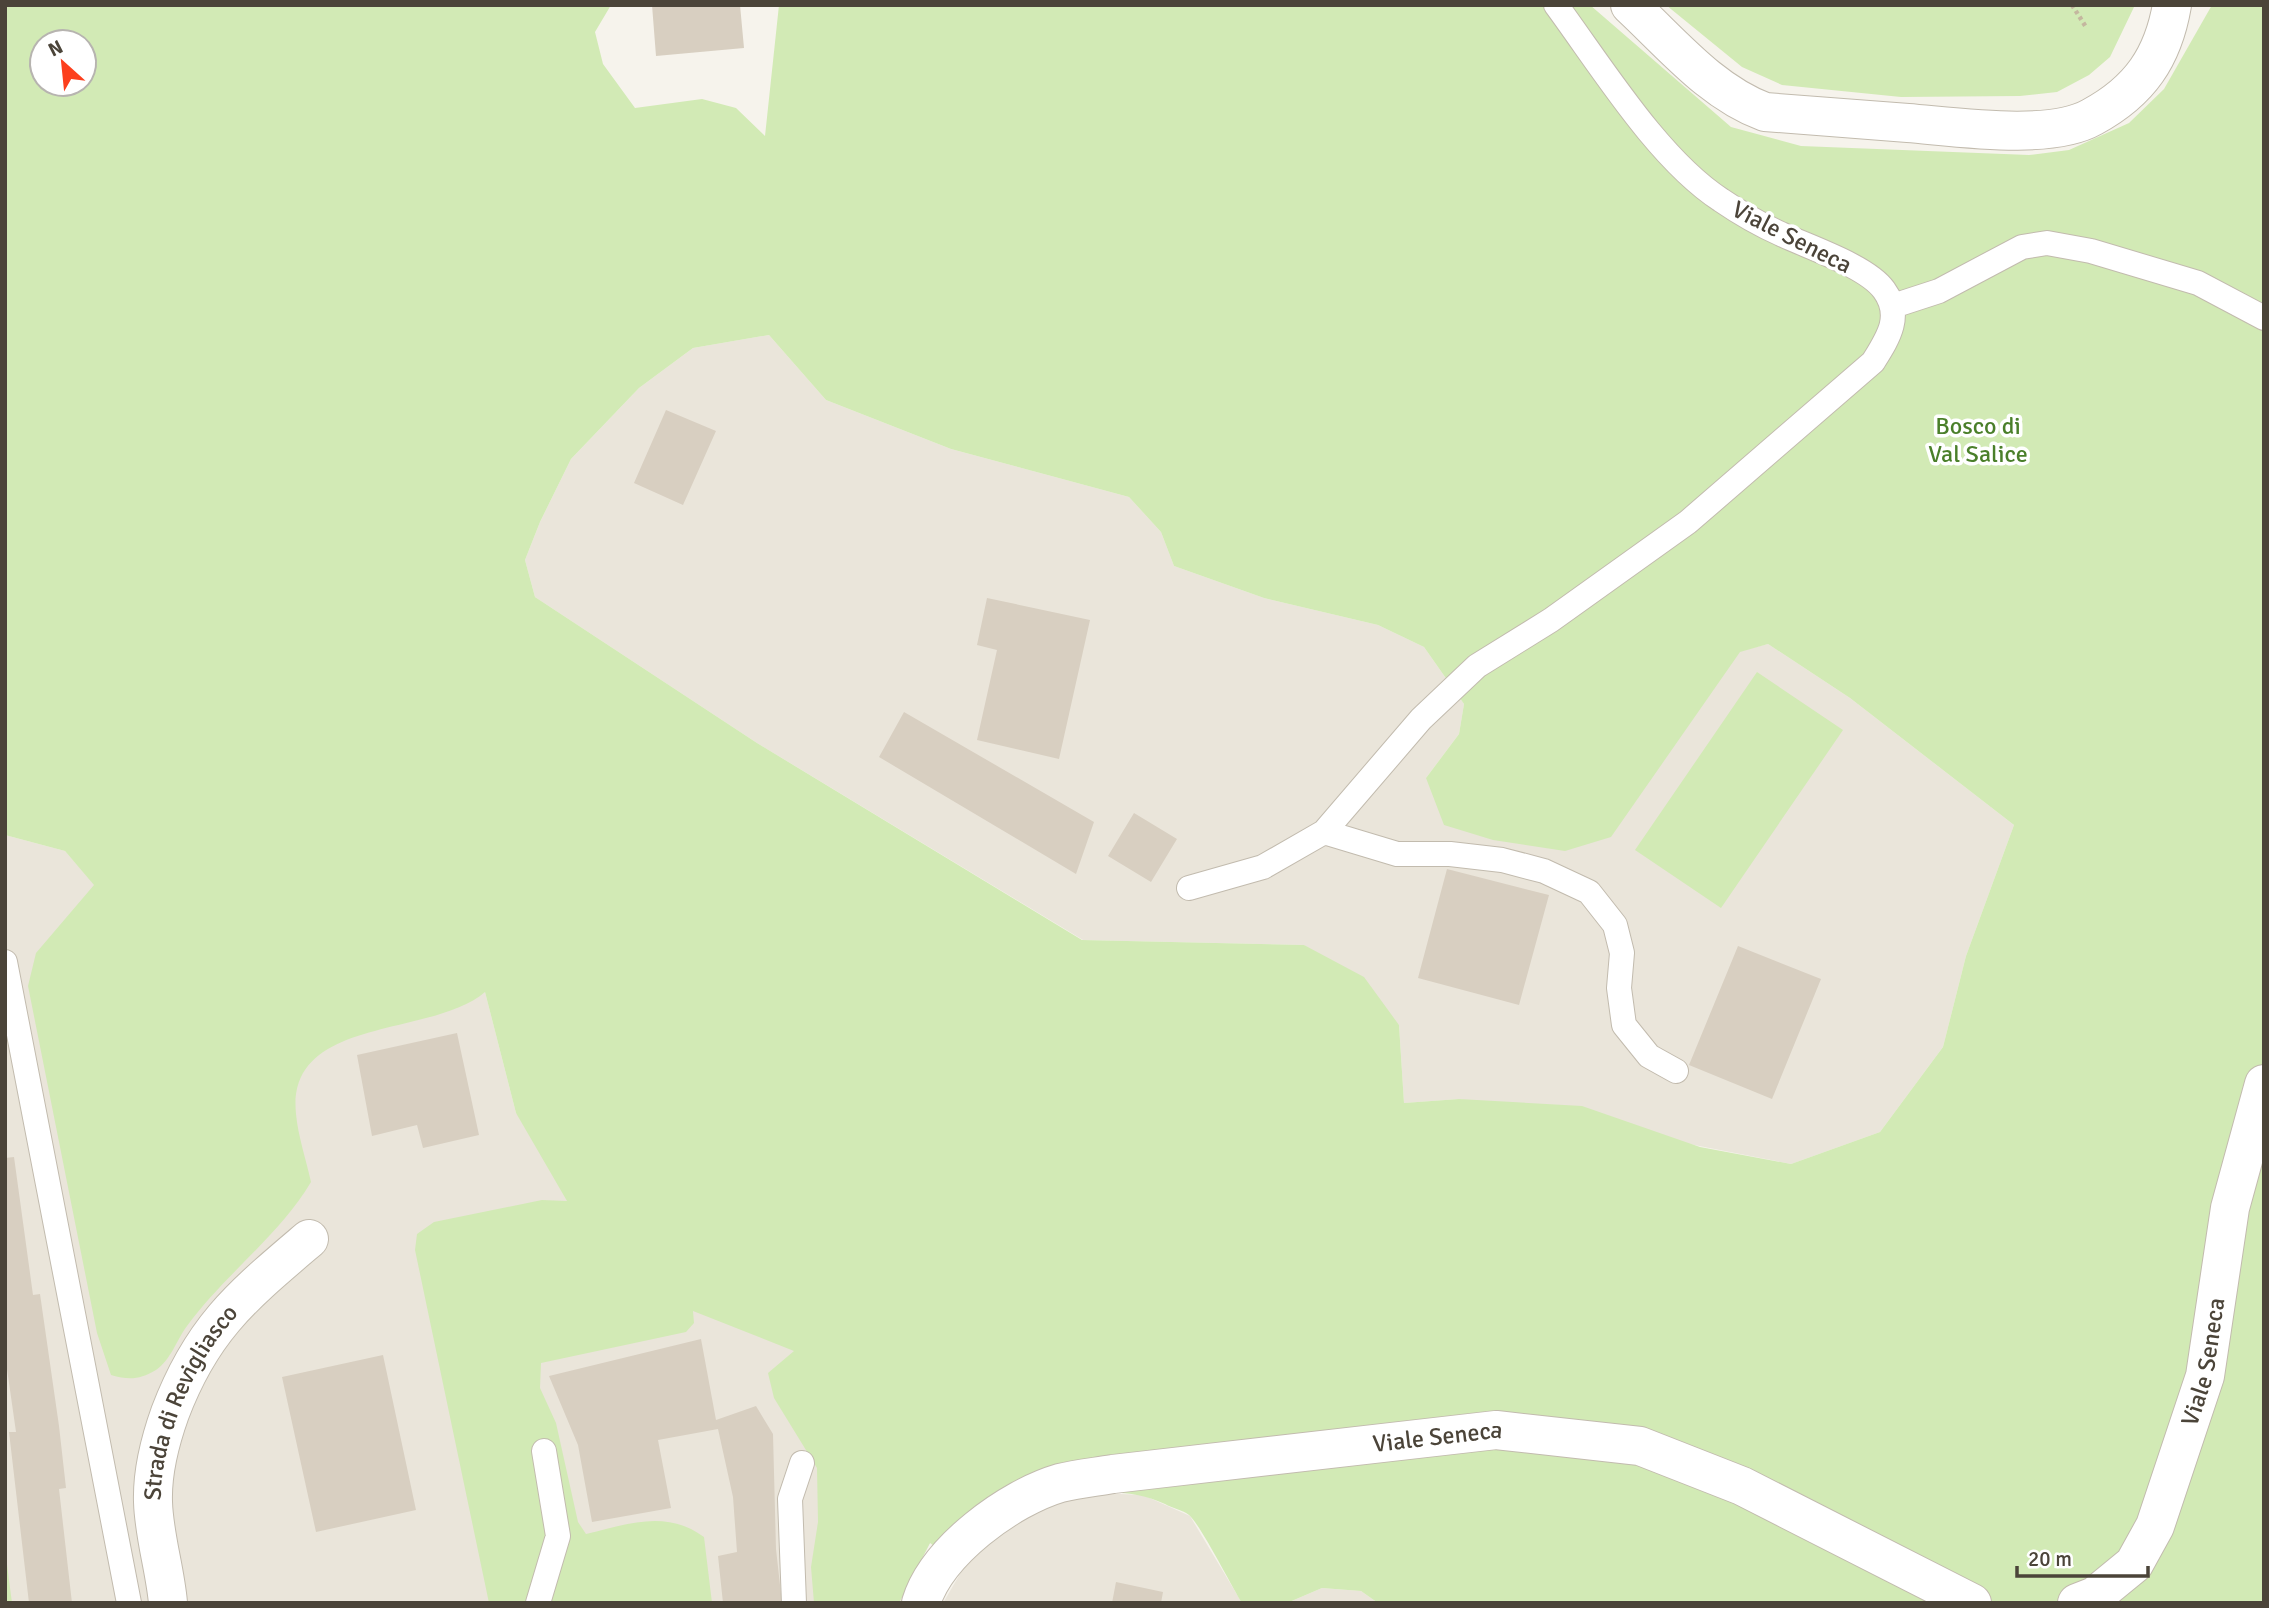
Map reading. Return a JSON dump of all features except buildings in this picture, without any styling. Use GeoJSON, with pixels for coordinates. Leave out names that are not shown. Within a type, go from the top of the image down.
{"type":"FeatureCollection","features":[{"type":"Feature","properties":{"kind":"street"},"geometry":{"type":"LineString","coordinates":[[1630,5],[1705,77],[1740,103],[1765,112],[1997,130],[2051,129],[2091,118],[2124,94],[2151,68],[2166,37],[2172,5]]}},
{"type":"Feature","properties":{"kind":"street","name":"Viale Seneca"},"geometry":{"type":"LineString","coordinates":[[2077,1603],[2095,1596],[2134,1564],[2155,1526],[2204,1376],[2231,1208],[2264,1084]]}},
{"type":"Feature","properties":{"kind":"street","name":"Strada di Revigliasco"},"geometry":{"type":"LineString","coordinates":[[168,1603],[157,1547],[153,1474],[163,1433],[185,1373],[219,1321],[309,1239]]}},
{"type":"Feature","properties":{"kind":"street","name":"Viale Seneca"},"geometry":{"type":"LineString","coordinates":[[921,1603],[925,1592],[953,1551],[989,1521],[1058,1484],[1112,1474],[1496,1430],[1640,1446],[1742,1486],[1972,1603]]}},
{"type":"Feature","properties":{"kind":"lane","name":"Viale Seneca"},"geometry":{"type":"LineString","coordinates":[[1556,5],[1677,164],[1719,200],[1780,234],[1845,262],[1882,287],[1894,306]]}},
{"type":"Feature","properties":{"kind":"lane"},"geometry":{"type":"LineString","coordinates":[[1189,888],[1263,867],[1324,832],[1421,719],[1477,666],[1630,566],[1688,522],[1873,362],[1892,331],[1894,306],[1938,291],[2022,247],[2048,243],[2091,251],[2198,283],[2264,318]]}},
{"type":"Feature","properties":{"kind":"lane"},"geometry":{"type":"LineString","coordinates":[[1324,832],[1397,854],[1450,853],[1502,860],[1544,871],[1589,892],[1615,925],[1622,953],[1619,988],[1624,1025],[1649,1056],[1676,1071]]}},
{"type":"Feature","properties":{"kind":"lane"},"geometry":{"type":"LineString","coordinates":[[5,962],[129,1603]]}},
{"type":"Feature","properties":{"kind":"lane"},"geometry":{"type":"LineString","coordinates":[[538,1603],[558,1535],[544,1451]]}},
{"type":"Feature","properties":{"kind":"lane"},"geometry":{"type":"LineString","coordinates":[[794,1603],[790,1499],[802,1463]]}},
{"type":"Feature","properties":{"kind":"path"},"geometry":{"type":"LineString","coordinates":[[2073,5],[2086,27]]}},
{"type":"Feature","properties":{"kind":"shaded area"},"geometry":{"type":"Polygon","coordinates":[[[769,335],[826,400],[951,449],[1129,497],[1161,532],[1174,566],[1264,598],[1378,625],[1424,647],[1464,704],[1459,734],[1426,778],[1726,669],[1740,651],[1768,644],[1850,698],[2014,825],[1966,956],[1943,1047],[1880,1132],[1791,1164],[1459,1099],[1404,1103],[1399,1025],[1304,945],[1083,940],[757,743],[535,597],[525,560],[571,459],[639,388],[693,348],[769,335]]]}},
{"type":"Feature","properties":{"kind":"shaded area"},"geometry":{"type":"Polygon","coordinates":[[[5,835],[65,851],[95,885],[485,992],[516,1113],[795,1351],[930,1543],[899,1603],[5,1603],[5,835]]]}},
{"type":"Feature","properties":{"kind":"shaded area"},"geometry":{"type":"Polygon","coordinates":[[[1098,1493],[1143,1495],[1190,1516],[1242,1603],[943,1603],[964,1567],[993,1537],[1028,1516],[1068,1499],[1098,1493]]]}},
{"type":"Feature","properties":{"kind":"shaded area"},"geometry":{"type":"Polygon","coordinates":[[[1322,1588],[1361,1591],[1378,1603],[1287,1603],[1322,1588]]]}},
{"type":"Feature","properties":{"kind":"green space","name":"Bosco di Val Salice"},"geometry":{"type":"Polygon","coordinates":[[[5,5],[611,5],[595,32],[603,64],[635,108],[702,99],[736,108],[765,136],[779,5],[1590,5],[1731,127],[1801,146],[2029,155],[2069,150],[2129,123],[2164,89],[2212,5],[2264,5],[2264,1603],[1378,1603],[1361,1591],[1322,1588],[1287,1603],[1242,1603],[1189,1515],[1137,1495],[1110,1493],[1082,1496],[1030,1516],[984,1548],[964,1567],[930,1543],[899,1603],[814,1603],[811,1567],[818,1522],[817,1468],[774,1398],[768,1373],[794,1351],[693,1311],[694,1323],[686,1332],[541,1363],[540,1388],[556,1423],[578,1522],[586,1534],[646,1521],[675,1523],[690,1528],[704,1537],[712,1603],[489,1603],[415,1250],[417,1234],[434,1222],[542,1200],[567,1201],[516,1113],[485,992],[461,1006],[432,1017],[367,1033],[337,1044],[314,1060],[299,1082],[296,1114],[311,1182],[283,1220],[202,1307],[161,1366],[139,1377],[111,1375],[97,1333],[28,986],[36,953],[94,885],[65,851],[5,835],[5,5]],[[769,335],[693,348],[639,388],[571,459],[525,560],[535,597],[757,743],[1082,940],[1304,945],[1364,977],[1399,1025],[1404,1103],[1459,1099],[1582,1106],[1700,1147],[1791,1164],[1880,1132],[1943,1047],[1966,956],[2014,825],[1850,698],[1768,644],[1740,652],[1611,837],[1565,851],[1493,840],[1444,825],[1426,778],[1459,734],[1464,704],[1424,647],[1378,625],[1264,598],[1174,566],[1161,532],[1129,497],[951,449],[826,400],[769,335]]]}},
{"type":"Feature","properties":{"kind":"green space"},"geometry":{"type":"Polygon","coordinates":[[[1666,5],[2135,5],[2110,57],[2089,75],[2057,92],[2020,96],[1901,97],[1782,85],[1742,67],[1666,5]]]}},
{"type":"Feature","properties":{"kind":"green space"},"geometry":{"type":"Polygon","coordinates":[[[1757,672],[1843,730],[1721,908],[1635,850],[1757,672]]]}},
{"type":"Feature","properties":{"kind":"green space"},"geometry":{"type":"Polygon","coordinates":[[[5,1549],[12,1603],[5,1603],[5,1549]]]}}]}
